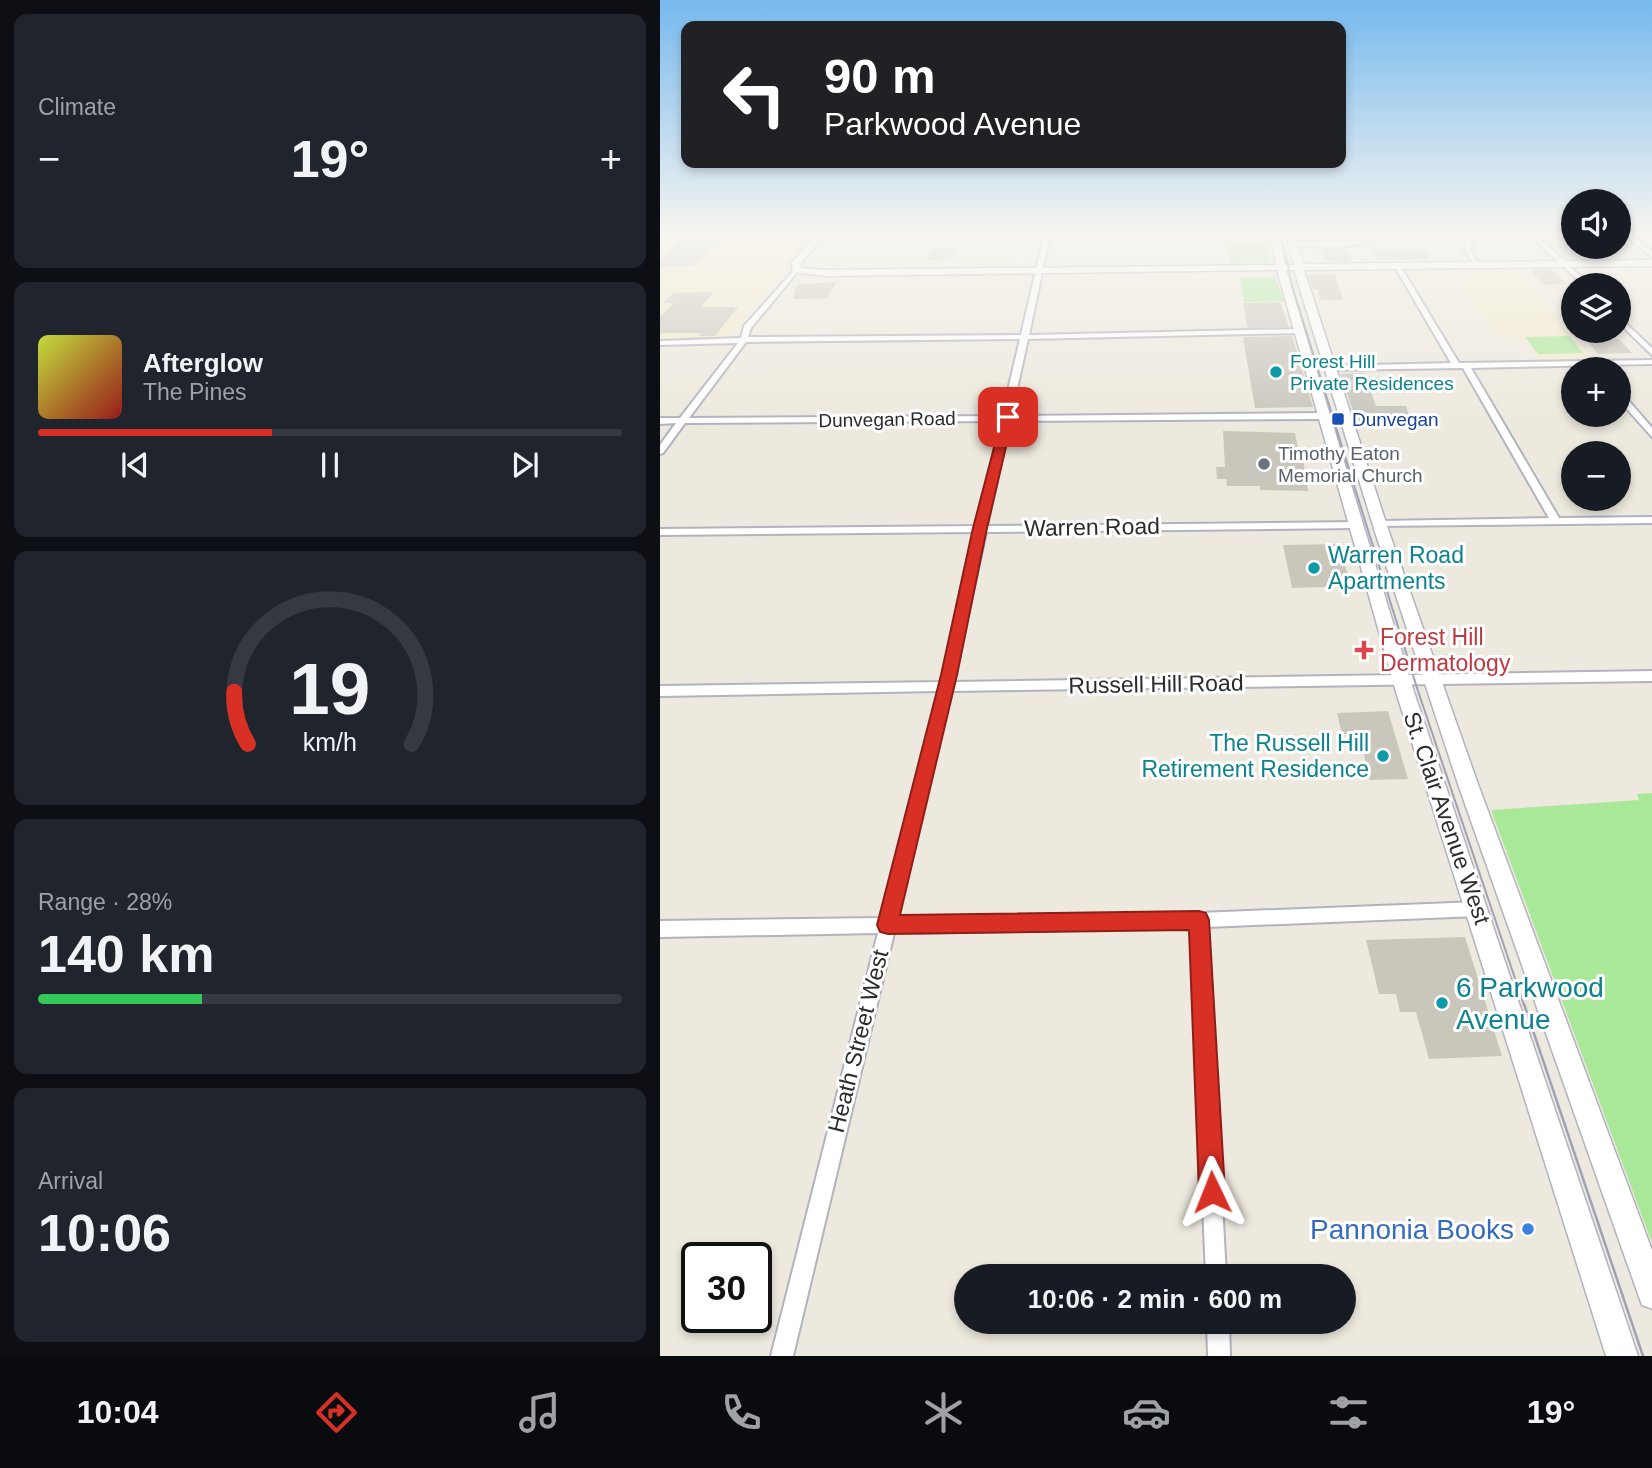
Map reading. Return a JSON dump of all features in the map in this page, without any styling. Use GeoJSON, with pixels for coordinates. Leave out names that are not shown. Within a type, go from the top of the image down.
{"type":"FeatureCollection","features":[{"type":"Feature","properties":{"kind":"main road","name":"St. Clair Avenue West"},"geometry":{"type":"LineString","coordinates":[[1290,298],[1402,681],[1622,1356]]}},
{"type":"Feature","properties":{"kind":"main road","name":"St. Clair Avenue West"},"geometry":{"type":"LineString","coordinates":[[1307,298],[1380,524],[1539,992],[1652,1294]]}},
{"type":"Feature","properties":{"kind":"main road"},"geometry":{"type":"LineString","coordinates":[[1334,452],[1357,452]]}},
{"type":"Feature","properties":{"kind":"street"},"geometry":{"type":"LineString","coordinates":[[660,451],[744,340],[748,328],[773,298]]}},
{"type":"Feature","properties":{"kind":"street","name":"Heath Street West"},"geometry":{"type":"LineString","coordinates":[[782,1356],[945,687],[1033,298]]}},
{"type":"Feature","properties":{"kind":"street"},"geometry":{"type":"LineString","coordinates":[[1417,298],[1556,522]]}},
{"type":"Feature","properties":{"kind":"street"},"geometry":{"type":"LineString","coordinates":[[660,343],[1299,331]]}},
{"type":"Feature","properties":{"kind":"street"},"geometry":{"type":"LineString","coordinates":[[1631,332],[1652,354]]}},
{"type":"Feature","properties":{"kind":"street"},"geometry":{"type":"LineString","coordinates":[[1631,364],[1652,362]]}},
{"type":"Feature","properties":{"kind":"street"},"geometry":{"type":"LineString","coordinates":[[1328,368],[1561,366]]}},
{"type":"Feature","properties":{"kind":"street"},"geometry":{"type":"LineString","coordinates":[[1631,410],[1652,436]]}},
{"type":"Feature","properties":{"kind":"street","name":"Dunvegan Road"},"geometry":{"type":"LineString","coordinates":[[660,421],[1325,416]]}},
{"type":"Feature","properties":{"kind":"street"},"geometry":{"type":"LineString","coordinates":[[1380,524],[1652,520]]}},
{"type":"Feature","properties":{"kind":"street","name":"Warren Road"},"geometry":{"type":"LineString","coordinates":[[660,532],[1357,525]]}},
{"type":"Feature","properties":{"kind":"street","name":"Russell Hill Road"},"geometry":{"type":"LineString","coordinates":[[660,691],[1652,676]]}},
{"type":"Feature","properties":{"kind":"street"},"geometry":{"type":"LineString","coordinates":[[660,929],[1199,920],[1478,909]]}},
{"type":"Feature","properties":{"kind":"street"},"geometry":{"type":"LineString","coordinates":[[1199,920],[1215,1264]]}},
{"type":"Feature","properties":{"kind":"street"},"geometry":{"type":"LineString","coordinates":[[1218,1334],[1219,1356]]}},
{"type":"Feature","properties":{"kind":"shaded area"},"geometry":{"type":"Polygon","coordinates":[[[660,298],[760,298],[726,338],[660,340],[660,298]]]}},
{"type":"Feature","properties":{"kind":"shaded area"},"geometry":{"type":"Polygon","coordinates":[[[1471,298],[1542,298],[1561,321],[1561,343],[1579,343],[1591,357],[1561,357],[1561,362],[1540,362],[1522,338],[1499,338],[1471,298]]]}},
{"type":"Feature","properties":{"kind":"green space"},"geometry":{"type":"Polygon","coordinates":[[[1243,298],[1283,298],[1284,301],[1244,302],[1243,298]]]}},
{"type":"Feature","properties":{"kind":"green space"},"geometry":{"type":"Polygon","coordinates":[[[1561,336],[1561,343],[1575,343],[1583,353],[1538,354],[1525,337],[1561,336]]]}},
{"type":"Feature","properties":{"kind":"green space"},"geometry":{"type":"Polygon","coordinates":[[[1653,793],[1652,1243],[1491,810],[1639,800],[1637,794],[1653,793]]]}},
{"type":"Feature","properties":{"kind":"building"},"geometry":{"type":"Polygon","coordinates":[[[668,298],[709,298],[701,307],[738,307],[715,336],[699,336],[701,333],[660,333],[660,317],[674,303],[663,303],[668,298]]]}},
{"type":"Feature","properties":{"kind":"building"},"geometry":{"type":"Polygon","coordinates":[[[1320,298],[1343,300],[1321,300],[1320,298]]]}},
{"type":"Feature","properties":{"kind":"building"},"geometry":{"type":"Polygon","coordinates":[[[1280,302],[1289,327],[1248,328],[1243,303],[1280,302]]]}},
{"type":"Feature","properties":{"kind":"building","name":"Forest Hill Private Residences"},"geometry":{"type":"Polygon","coordinates":[[[1292,336],[1313,407],[1255,408],[1243,337],[1292,336]]]}},
{"type":"Feature","properties":{"kind":"building"},"geometry":{"type":"Polygon","coordinates":[[[1589,343],[1623,343],[1632,353],[1598,354],[1589,343]]]}},
{"type":"Feature","properties":{"kind":"building"},"geometry":{"type":"Polygon","coordinates":[[[1364,373],[1376,406],[1406,406],[1411,420],[1357,422],[1340,374],[1364,373]]]}},
{"type":"Feature","properties":{"kind":"building","name":"Timothy Eaton Memorial Church"},"geometry":{"type":"Polygon","coordinates":[[[1223,431],[1295,433],[1300,459],[1303,459],[1308,491],[1227,486],[1226,479],[1217,479],[1216,467],[1225,467],[1223,431]]]}},
{"type":"Feature","properties":{"kind":"building","name":"Warren Road Apartments"},"geometry":{"type":"Polygon","coordinates":[[[1339,544],[1351,586],[1292,588],[1283,545],[1339,544]]]}},
{"type":"Feature","properties":{"kind":"building","name":"The Russell Hill Retirement Residence"},"geometry":{"type":"Polygon","coordinates":[[[1388,711],[1408,779],[1370,780],[1359,734],[1342,734],[1337,713],[1388,711]]]}},
{"type":"Feature","properties":{"kind":"building","name":"6 Parkwood Avenue"},"geometry":{"type":"Polygon","coordinates":[[[1465,937],[1502,1056],[1429,1059],[1416,1012],[1400,1012],[1396,994],[1379,994],[1366,940],[1465,937]]]}},
{"type":"Feature","properties":{"kind":"tram line"},"geometry":{"type":"LineString","coordinates":[[1296,298],[1418,691],[1524,1005]]}},
{"type":"Feature","properties":{"kind":"tram line"},"geometry":{"type":"LineString","coordinates":[[1524,1004],[1643,1356]]}},
{"type":"Feature","properties":{"kind":"place","name":"Forest Hill Private Residences"},"geometry":{"type":"Point","coordinates":[1276,372]}},
{"type":"Feature","properties":{"kind":"place","name":"Dunvegan"},"geometry":{"type":"Point","coordinates":[1338,419]}},
{"type":"Feature","properties":{"kind":"place","name":"Timothy Eaton Memorial Church"},"geometry":{"type":"Point","coordinates":[1264,464]}},
{"type":"Feature","properties":{"kind":"place","name":"Warren Road Apartments"},"geometry":{"type":"Point","coordinates":[1314,568]}},
{"type":"Feature","properties":{"kind":"place","name":"Forest Hill Dermatology"},"geometry":{"type":"Point","coordinates":[1364,650]}},
{"type":"Feature","properties":{"kind":"place","name":"The Russell Hill Retirement Residence"},"geometry":{"type":"Point","coordinates":[1383,756]}},
{"type":"Feature","properties":{"kind":"place","name":"6 Parkwood Avenue"},"geometry":{"type":"Point","coordinates":[1442,1003]}},
{"type":"Feature","properties":{"kind":"place","name":"Pannonia Books"},"geometry":{"type":"Point","coordinates":[1528,1229]}},
{"type":"Feature","properties":{"kind":"route"},"geometry":{"type":"LineString","coordinates":[[1008,417],[888,925],[1199,920],[1212,1192]]}}]}
